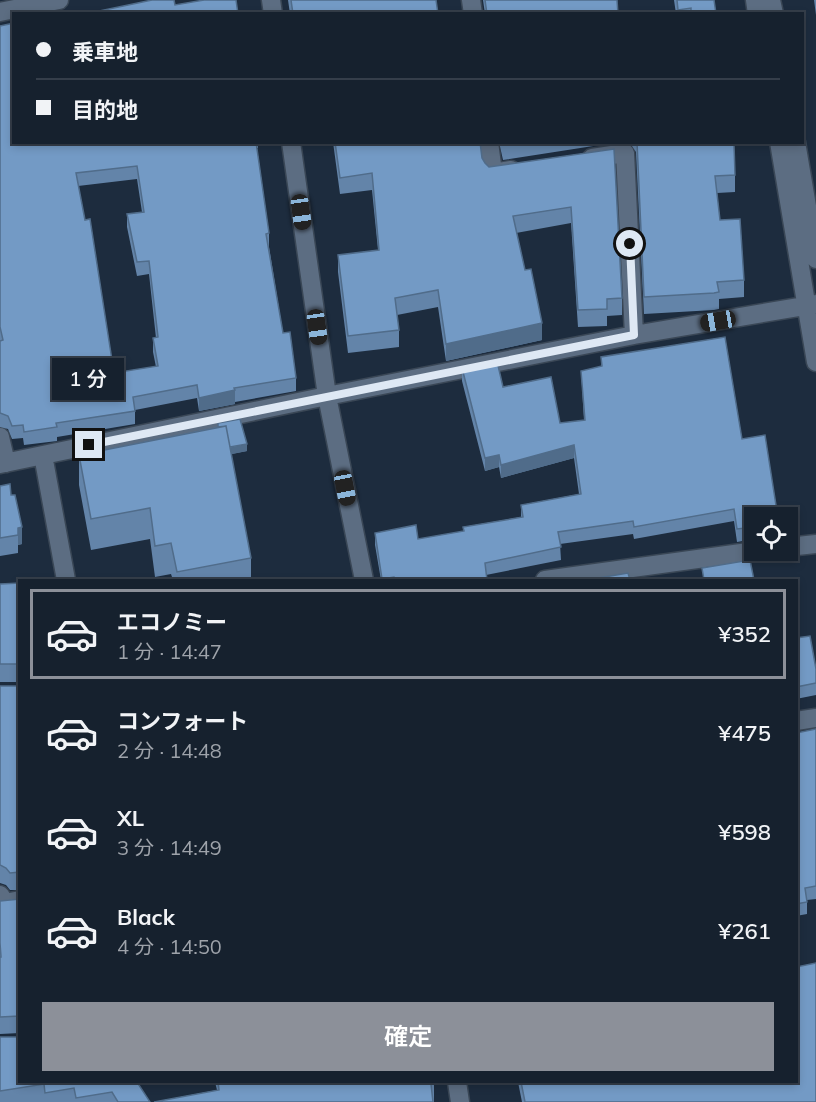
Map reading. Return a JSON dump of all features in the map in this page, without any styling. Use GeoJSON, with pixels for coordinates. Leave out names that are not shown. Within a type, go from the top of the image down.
{"type":"FeatureCollection","features":[{"type":"Feature","properties":{"kind":"street"},"geometry":{"type":"LineString","coordinates":[[0,12],[59,0]]}},
{"type":"Feature","properties":{"kind":"street"},"geometry":{"type":"LineString","coordinates":[[291,144],[327,396],[364,579]]}},
{"type":"Feature","properties":{"kind":"street"},"geometry":{"type":"LineString","coordinates":[[489,144],[493,173],[526,168]]}},
{"type":"Feature","properties":{"kind":"street"},"geometry":{"type":"LineString","coordinates":[[780,144],[802,183],[816,362]]}},
{"type":"Feature","properties":{"kind":"street"},"geometry":{"type":"LineString","coordinates":[[796,144],[816,259]]}},
{"type":"Feature","properties":{"kind":"street"},"geometry":{"type":"LineString","coordinates":[[570,161],[626,153],[634,335]]}},
{"type":"Feature","properties":{"kind":"street"},"geometry":{"type":"LineString","coordinates":[[0,437],[3,463],[634,335],[811,305]]}},
{"type":"Feature","properties":{"kind":"street"},"geometry":{"type":"LineString","coordinates":[[43,455],[66,579]]}},
{"type":"Feature","properties":{"kind":"street"},"geometry":{"type":"LineString","coordinates":[[798,546],[816,544]]}},
{"type":"Feature","properties":{"kind":"street"},"geometry":{"type":"LineString","coordinates":[[552,579],[744,553]]}},
{"type":"Feature","properties":{"kind":"street"},"geometry":{"type":"LineString","coordinates":[[798,721],[816,718]]}},
{"type":"Feature","properties":{"kind":"street"},"geometry":{"type":"LineString","coordinates":[[0,895],[5,903],[18,900]]}},
{"type":"Feature","properties":{"kind":"street"},"geometry":{"type":"LineString","coordinates":[[458,1083],[460,1102]]}},
{"type":"Feature","properties":{"kind":"building"},"geometry":{"type":"Polygon","coordinates":[[[152,0],[174,0],[175,5],[204,0],[236,0],[238,12],[95,12],[152,0]]]}},
{"type":"Feature","properties":{"kind":"building"},"geometry":{"type":"Polygon","coordinates":[[[291,0],[436,0],[438,12],[293,12],[291,0]]]}},
{"type":"Feature","properties":{"kind":"building"},"geometry":{"type":"Polygon","coordinates":[[[485,0],[617,0],[618,12],[487,12],[485,0]]]}},
{"type":"Feature","properties":{"kind":"building"},"geometry":{"type":"Polygon","coordinates":[[[677,0],[714,0],[716,12],[691,12],[691,8],[678,10],[677,0]]]}},
{"type":"Feature","properties":{"kind":"building"},"geometry":{"type":"Polygon","coordinates":[[[12,23],[12,144],[256,144],[269,233],[266,234],[283,333],[290,332],[296,378],[234,388],[235,390],[199,398],[197,385],[133,397],[135,411],[56,423],[57,427],[24,432],[23,425],[12,426],[8,416],[0,413],[0,341],[3,340],[0,327],[0,26],[12,23]],[[137,166],[76,173],[85,220],[90,219],[114,373],[158,366],[153,338],[158,337],[149,261],[137,262],[127,214],[144,212],[137,166]]]}},
{"type":"Feature","properties":{"kind":"building"},"geometry":{"type":"Polygon","coordinates":[[[335,144],[480,144],[482,158],[489,167],[614,149],[622,298],[607,299],[607,309],[578,310],[571,207],[513,216],[525,270],[531,269],[542,323],[446,344],[438,290],[395,298],[399,330],[348,336],[338,255],[379,250],[372,173],[340,178],[335,144]]]}},
{"type":"Feature","properties":{"kind":"building"},"geometry":{"type":"Polygon","coordinates":[[[637,144],[734,144],[735,175],[715,176],[720,220],[740,219],[744,280],[717,282],[719,292],[714,293],[644,297],[637,144]]]}},
{"type":"Feature","properties":{"kind":"building"},"geometry":{"type":"Polygon","coordinates":[[[725,337],[742,439],[765,435],[776,507],[744,507],[744,528],[737,529],[734,509],[634,527],[633,521],[558,532],[561,547],[485,563],[487,579],[395,579],[394,577],[382,579],[375,533],[416,525],[418,539],[464,531],[463,527],[523,517],[521,505],[581,494],[574,445],[501,465],[499,455],[485,458],[462,368],[497,361],[503,387],[551,377],[560,423],[585,420],[581,371],[602,366],[601,357],[725,337]]]}},
{"type":"Feature","properties":{"kind":"building"},"geometry":{"type":"Polygon","coordinates":[[[240,419],[247,444],[230,447],[226,426],[218,427],[218,423],[240,419]]]}},
{"type":"Feature","properties":{"kind":"building"},"geometry":{"type":"Polygon","coordinates":[[[226,426],[251,558],[177,572],[171,543],[155,546],[150,508],[91,519],[79,455],[226,426]]]}},
{"type":"Feature","properties":{"kind":"building"},"geometry":{"type":"Polygon","coordinates":[[[10,484],[11,495],[15,495],[22,527],[18,528],[18,535],[0,538],[0,486],[10,484]]]}},
{"type":"Feature","properties":{"kind":"building"},"geometry":{"type":"Polygon","coordinates":[[[750,561],[754,579],[704,579],[702,568],[750,561]]]}},
{"type":"Feature","properties":{"kind":"building"},"geometry":{"type":"Polygon","coordinates":[[[628,573],[630,579],[593,579],[628,573]]]}},
{"type":"Feature","properties":{"kind":"building"},"geometry":{"type":"Polygon","coordinates":[[[18,583],[18,664],[0,664],[0,584],[18,583]]]}},
{"type":"Feature","properties":{"kind":"building"},"geometry":{"type":"Polygon","coordinates":[[[810,636],[816,683],[798,687],[798,638],[810,636]]]}},
{"type":"Feature","properties":{"kind":"building"},"geometry":{"type":"Polygon","coordinates":[[[0,686],[18,686],[18,872],[10,873],[0,865],[0,686]]]}},
{"type":"Feature","properties":{"kind":"building"},"geometry":{"type":"Polygon","coordinates":[[[816,729],[816,886],[805,888],[807,902],[798,904],[798,733],[816,729]]]}},
{"type":"Feature","properties":{"kind":"building"},"geometry":{"type":"Polygon","coordinates":[[[18,899],[18,1016],[0,1017],[0,901],[18,899]]]}},
{"type":"Feature","properties":{"kind":"building"},"geometry":{"type":"Polygon","coordinates":[[[816,963],[816,1102],[525,1102],[521,1083],[798,1083],[798,967],[816,963]]]}},
{"type":"Feature","properties":{"kind":"building"},"geometry":{"type":"Polygon","coordinates":[[[0,1037],[18,1037],[18,1083],[138,1083],[150,1102],[118,1102],[112,1092],[76,1098],[74,1088],[45,1093],[44,1084],[0,1091],[0,1037]]]}},
{"type":"Feature","properties":{"kind":"building"},"geometry":{"type":"Polygon","coordinates":[[[218,1083],[434,1083],[431,1084],[433,1102],[154,1102],[219,1090],[218,1083]]]}},
{"type":"Feature","properties":{"kind":"route"},"geometry":{"type":"LineString","coordinates":[[89,445],[634,335],[630,244]]}}]}
